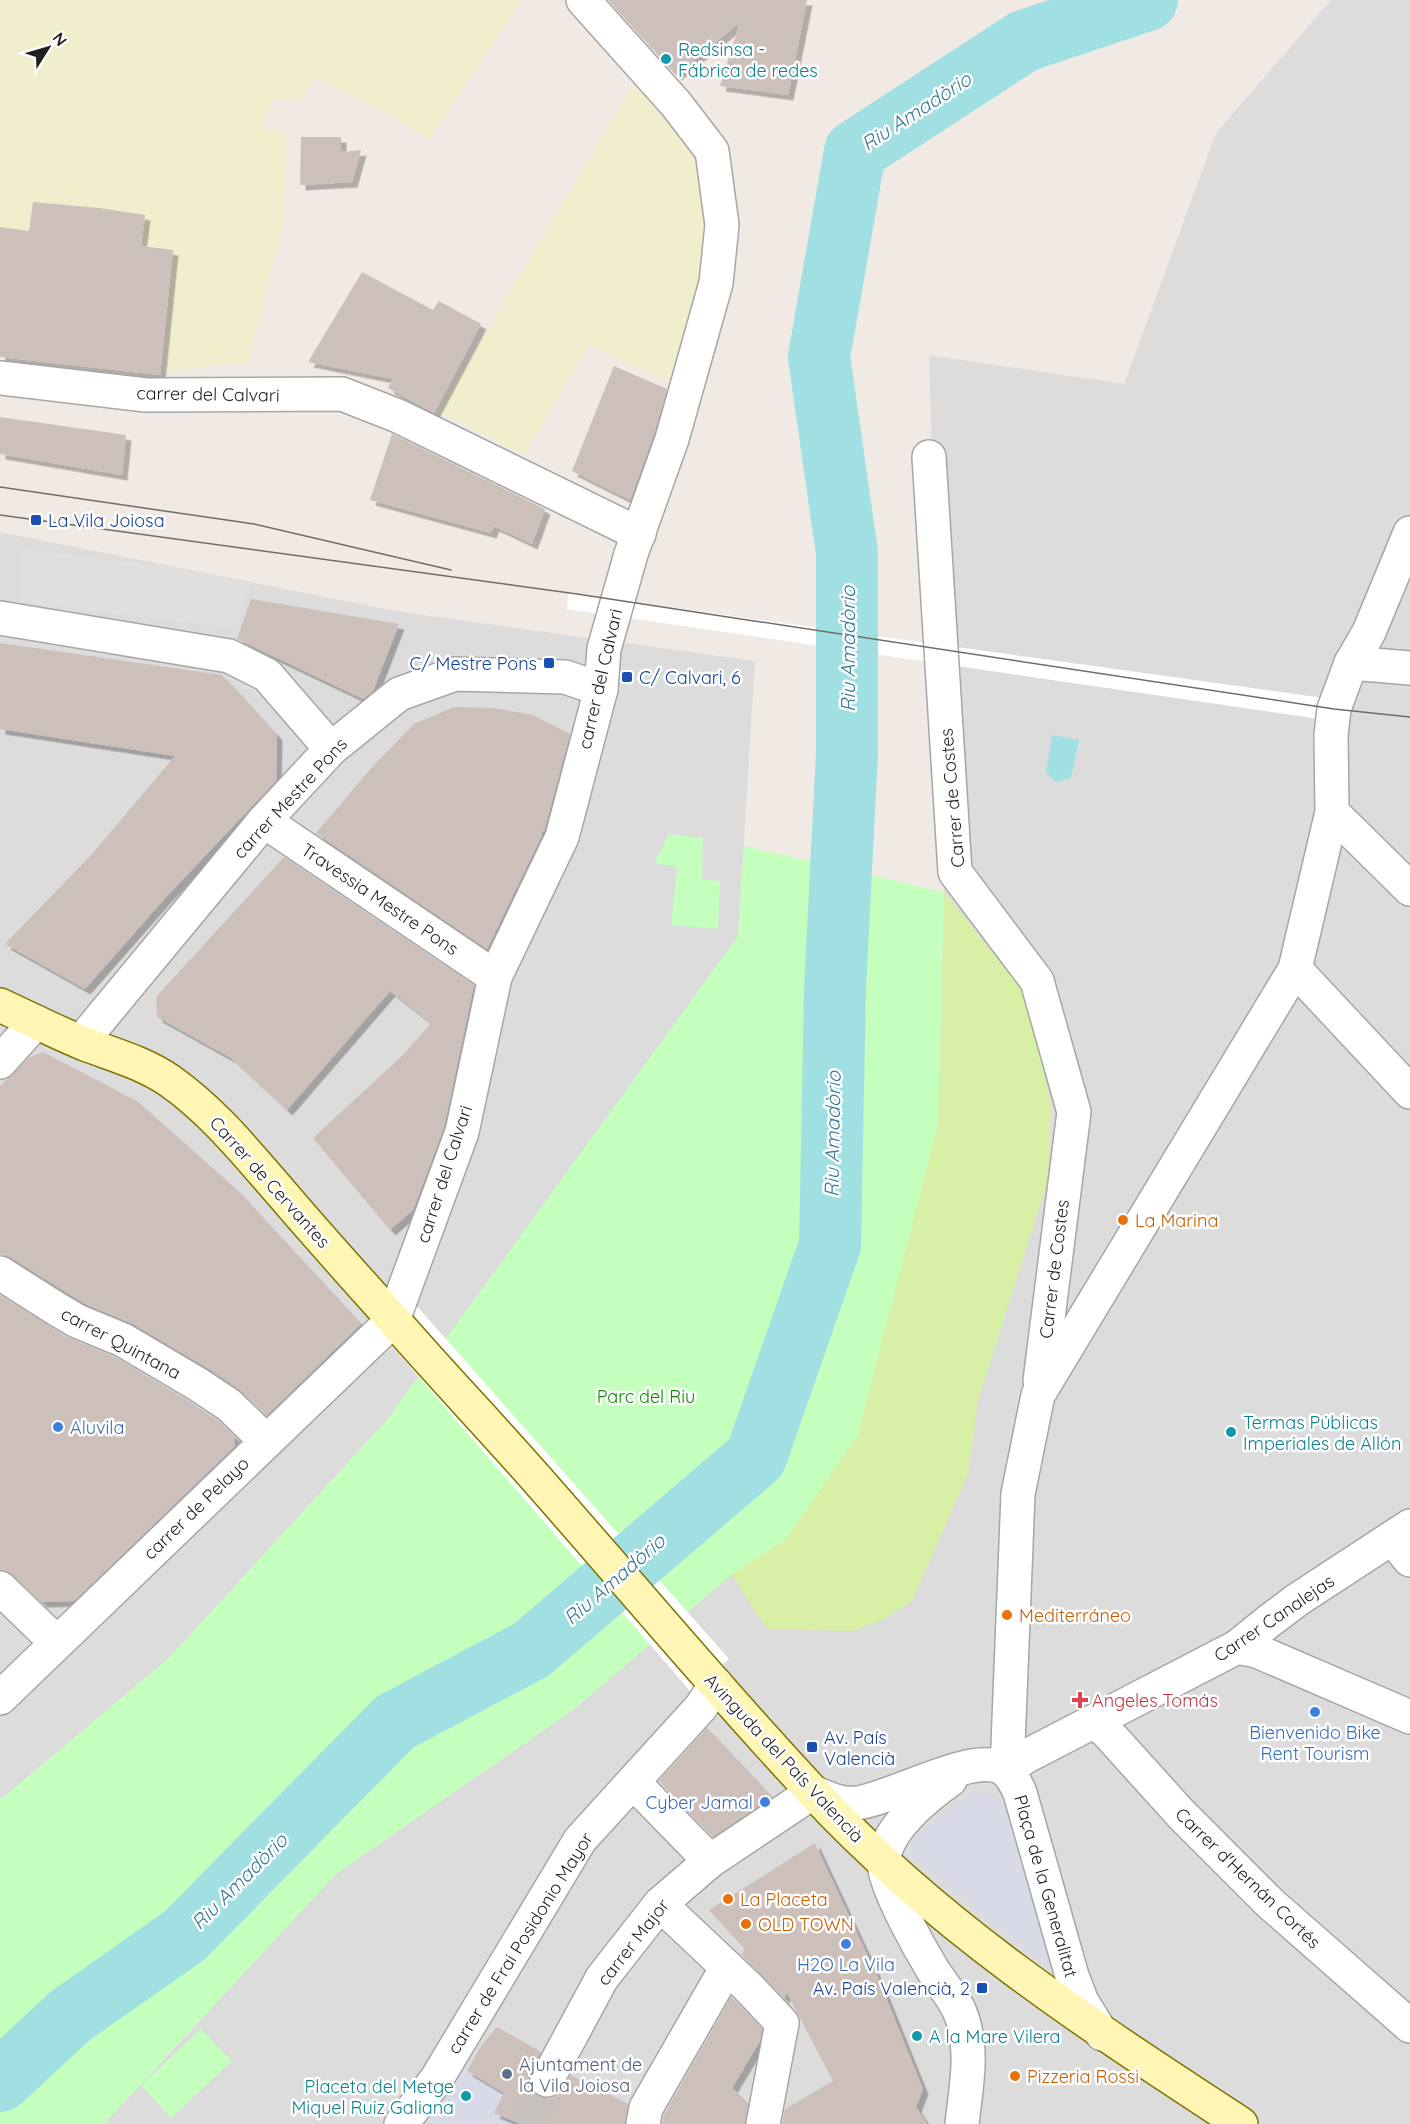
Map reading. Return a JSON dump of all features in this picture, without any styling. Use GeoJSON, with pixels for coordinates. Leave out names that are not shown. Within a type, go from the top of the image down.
{"type":"FeatureCollection","features":[{"type":"Feature","properties":{"kind":"main road","name":"Carrer de Cervantes"},"geometry":{"type":"LineString","coordinates":[[0,1005],[81,1042],[140,1064],[164,1077],[186,1093],[227,1130],[248,1153],[393,1320]]}},
{"type":"Feature","properties":{"kind":"main road","name":"Avinguda del País Valencià"},"geometry":{"type":"LineString","coordinates":[[393,1320],[813,1792],[884,1864],[964,1932],[1102,2034],[1241,2124]]}},
{"type":"Feature","properties":{"kind":"street"},"geometry":{"type":"LineString","coordinates":[[584,0],[676,104],[712,151],[722,225],[716,283],[672,439],[639,534]]}},
{"type":"Feature","properties":{"kind":"street","name":"carrer del Calvari"},"geometry":{"type":"LineString","coordinates":[[0,378],[146,395],[342,394],[398,416],[639,534],[604,649],[601,689],[562,837],[495,977],[462,1132],[393,1320]]}},
{"type":"Feature","properties":{"kind":"street","name":"Carrer de Costes"},"geometry":{"type":"LineString","coordinates":[[929,457],[955,872],[1037,981],[1074,1112],[1038,1395],[1018,1494],[1007,1770]]}},
{"type":"Feature","properties":{"kind":"street"},"geometry":{"type":"LineString","coordinates":[[1038,1395],[1295,969],[1332,812],[1331,735],[1334,709],[1351,663],[1370,632],[1410,533]]}},
{"type":"Feature","properties":{"kind":"street"},"geometry":{"type":"LineString","coordinates":[[0,618],[229,656],[267,675],[331,749]]}},
{"type":"Feature","properties":{"kind":"street"},"geometry":{"type":"LineString","coordinates":[[1351,663],[1410,668]]}},
{"type":"Feature","properties":{"kind":"street","name":"carrer Mestre Pons"},"geometry":{"type":"LineString","coordinates":[[81,1042],[264,821],[331,749],[399,694],[455,674],[565,676],[601,689]]}},
{"type":"Feature","properties":{"kind":"street"},"geometry":{"type":"LineString","coordinates":[[1332,812],[1410,889]]}},
{"type":"Feature","properties":{"kind":"street","name":"Travessia Mestre Pons"},"geometry":{"type":"LineString","coordinates":[[264,821],[495,977]]}},
{"type":"Feature","properties":{"kind":"street"},"geometry":{"type":"LineString","coordinates":[[1295,969],[1410,1092]]}},
{"type":"Feature","properties":{"kind":"street"},"geometry":{"type":"LineString","coordinates":[[0,1062],[36,1022]]}},
{"type":"Feature","properties":{"kind":"street","name":"carrer Quintana"},"geometry":{"type":"LineString","coordinates":[[0,1273],[69,1317],[123,1340],[199,1385],[229,1405],[266,1441]]}},
{"type":"Feature","properties":{"kind":"street","name":"carrer de Pelayo"},"geometry":{"type":"LineString","coordinates":[[0,1698],[393,1320]]}},
{"type":"Feature","properties":{"kind":"street","name":"Carrer Canalejas"},"geometry":{"type":"LineString","coordinates":[[1007,1770],[1025,1757],[1237,1647],[1297,1600],[1404,1541]]}},
{"type":"Feature","properties":{"kind":"street"},"geometry":{"type":"LineString","coordinates":[[0,1588],[56,1642]]}},
{"type":"Feature","properties":{"kind":"street"},"geometry":{"type":"LineString","coordinates":[[1237,1647],[1257,1651],[1410,1717]]}},
{"type":"Feature","properties":{"kind":"street","name":"carrer de Frai Posidonio Mayor"},"geometry":{"type":"LineString","coordinates":[[401,2124],[436,2080],[580,1840],[701,1707],[711,1678]]}},
{"type":"Feature","properties":{"kind":"street","name":"Carrer d'Hernán Cortés"},"geometry":{"type":"LineString","coordinates":[[1094,1722],[1106,1731],[1181,1814],[1271,1904],[1410,2026]]}},
{"type":"Feature","properties":{"kind":"street"},"geometry":{"type":"LineString","coordinates":[[813,1792],[838,1802],[858,1803],[948,1772],[985,1764],[995,1764],[1007,1770]]}},
{"type":"Feature","properties":{"kind":"street"},"geometry":{"type":"LineString","coordinates":[[962,2124],[969,2055],[964,2026],[958,2009],[933,1970],[903,1915],[884,1864],[892,1834],[911,1813],[938,1788],[972,1767]]}},
{"type":"Feature","properties":{"kind":"street","name":"Plaça de la Generalitat"},"geometry":{"type":"LineString","coordinates":[[1007,1770],[1024,1804],[1071,1976],[1102,2034]]}},
{"type":"Feature","properties":{"kind":"street"},"geometry":{"type":"LineString","coordinates":[[634,1782],[710,1861]]}},
{"type":"Feature","properties":{"kind":"street","name":"carrer Major"},"geometry":{"type":"LineString","coordinates":[[547,2080],[602,1978],[660,1904],[710,1861],[813,1792]]}},
{"type":"Feature","properties":{"kind":"street"},"geometry":{"type":"LineString","coordinates":[[660,1904],[782,2023],[763,2124]]}},
{"type":"Feature","properties":{"kind":"street"},"geometry":{"type":"LineString","coordinates":[[643,2124],[646,2108],[727,1967]]}},
{"type":"Feature","properties":{"kind":"shaded area"},"geometry":{"type":"Polygon","coordinates":[[[0,0],[522,0],[429,140],[380,109],[315,78],[303,101],[274,99],[260,129],[285,130],[284,220],[249,362],[166,371],[173,251],[141,246],[145,215],[33,202],[29,231],[0,227],[0,0]]]}},
{"type":"Feature","properties":{"kind":"shaded area"},"geometry":{"type":"Polygon","coordinates":[[[1331,0],[1410,0],[1410,2124],[54,2124],[938,1123],[944,892],[929,355],[1124,384],[1216,133],[1331,0]]]}},
{"type":"Feature","properties":{"kind":"shaded area"},"geometry":{"type":"Polygon","coordinates":[[[636,80],[676,104],[722,225],[686,390],[589,345],[524,455],[439,412],[636,80]]]}},
{"type":"Feature","properties":{"kind":"shaded area"},"geometry":{"type":"Polygon","coordinates":[[[0,532],[401,612],[755,661],[738,936],[556,1235],[168,1659],[0,1800],[0,532]]]}},
{"type":"Feature","properties":{"kind":"shaded area"},"geometry":{"type":"Polygon","coordinates":[[[22,549],[178,568],[251,583],[237,629],[19,602],[22,549]]]}},
{"type":"Feature","properties":{"kind":"shaded area"},"geometry":{"type":"Polygon","coordinates":[[[985,1793],[997,1797],[1010,1811],[1051,1947],[1049,1957],[1039,1959],[913,1856],[911,1842],[931,1823],[964,1799],[985,1793]]]}},
{"type":"Feature","properties":{"kind":"shaded area","name":"Placeta del Metge Miquel Ruiz Galiana"},"geometry":{"type":"Polygon","coordinates":[[[453,2065],[504,2093],[495,2113],[521,2124],[407,2124],[453,2065]]]}},
{"type":"Feature","properties":{"kind":"green space"},"geometry":{"type":"Polygon","coordinates":[[[669,834],[703,838],[702,879],[720,881],[718,929],[671,925],[677,866],[654,864],[669,834]]]}},
{"type":"Feature","properties":{"kind":"green space","name":"Parc del Riu"},"geometry":{"type":"Polygon","coordinates":[[[744,846],[944,892],[938,1123],[858,1435],[785,1540],[731,1575],[573,1710],[336,1874],[104,2124],[0,2124],[0,1800],[168,1659],[386,1421],[738,936],[744,846]]]}},
{"type":"Feature","properties":{"kind":"green space"},"geometry":{"type":"Polygon","coordinates":[[[944,892],[1024,992],[1051,1103],[1048,1180],[978,1400],[968,1474],[912,1601],[884,1619],[853,1631],[767,1629],[731,1574],[785,1540],[938,1123],[944,892]]]}},
{"type":"Feature","properties":{"kind":"green space"},"geometry":{"type":"Polygon","coordinates":[[[201,2029],[232,2061],[171,2118],[141,2085],[201,2029]]]}},
{"type":"Feature","properties":{"kind":"water"},"geometry":{"type":"Polygon","coordinates":[[[1052,735],[1079,740],[1071,778],[1056,782],[1046,772],[1052,735]]]}},
{"type":"Feature","properties":{"kind":"pier"},"geometry":{"type":"Polygon","coordinates":[[[568,593],[1338,700],[1333,721],[567,609],[568,593]]]}},
{"type":"Feature","properties":{"kind":"pier"},"geometry":{"type":"Polygon","coordinates":[[[399,1286],[729,1659],[691,1692],[366,1316],[399,1286]]]}},
{"type":"Feature","properties":{"kind":"building"},"geometry":{"type":"Polygon","coordinates":[[[608,0],[807,0],[788,95],[720,86],[740,22],[676,75],[608,0]]]}},
{"type":"Feature","properties":{"kind":"building"},"geometry":{"type":"Polygon","coordinates":[[[301,137],[341,137],[341,152],[361,150],[352,182],[300,185],[301,137]]]}},
{"type":"Feature","properties":{"kind":"building"},"geometry":{"type":"Polygon","coordinates":[[[33,202],[145,215],[141,246],[173,250],[160,375],[0,357],[0,227],[29,231],[33,202]]]}},
{"type":"Feature","properties":{"kind":"building"},"geometry":{"type":"Polygon","coordinates":[[[362,272],[433,310],[439,301],[481,324],[434,413],[388,388],[393,379],[308,362],[362,272]]]}},
{"type":"Feature","properties":{"kind":"building"},"geometry":{"type":"Polygon","coordinates":[[[614,366],[667,389],[630,500],[572,471],[614,366]]]}},
{"type":"Feature","properties":{"kind":"building"},"geometry":{"type":"Polygon","coordinates":[[[0,417],[126,435],[122,475],[0,454],[0,417]]]}},
{"type":"Feature","properties":{"kind":"building"},"geometry":{"type":"Polygon","coordinates":[[[392,434],[545,509],[532,544],[494,526],[491,533],[370,500],[392,434]]]}},
{"type":"Feature","properties":{"kind":"building"},"geometry":{"type":"Polygon","coordinates":[[[251,599],[399,624],[373,691],[363,699],[237,639],[251,599]]]}},
{"type":"Feature","properties":{"kind":"building"},"geometry":{"type":"Polygon","coordinates":[[[0,643],[222,675],[277,735],[276,781],[166,897],[85,989],[5,944],[92,854],[175,756],[0,729],[0,643]]]}},
{"type":"Feature","properties":{"kind":"building"},"geometry":{"type":"Polygon","coordinates":[[[454,707],[494,708],[533,715],[570,734],[544,831],[487,949],[316,833],[373,766],[414,724],[454,707]]]}},
{"type":"Feature","properties":{"kind":"building"},"geometry":{"type":"Polygon","coordinates":[[[284,857],[474,985],[444,1127],[413,1210],[390,1230],[313,1138],[403,1055],[431,1023],[390,991],[287,1110],[231,1058],[157,1017],[156,997],[284,857]]]}},
{"type":"Feature","properties":{"kind":"building"},"geometry":{"type":"Polygon","coordinates":[[[43,1052],[137,1101],[236,1189],[361,1324],[267,1415],[240,1390],[209,1369],[133,1324],[85,1304],[10,1257],[0,1254],[0,1086],[30,1057],[43,1052]]]}},
{"type":"Feature","properties":{"kind":"building"},"geometry":{"type":"Polygon","coordinates":[[[0,1295],[67,1337],[115,1357],[189,1401],[217,1420],[234,1436],[235,1446],[74,1601],[42,1602],[13,1575],[0,1570],[0,1295]]]}},
{"type":"Feature","properties":{"kind":"building"},"geometry":{"type":"Polygon","coordinates":[[[707,1728],[772,1797],[713,1837],[659,1781],[707,1728]]]}},
{"type":"Feature","properties":{"kind":"building"},"geometry":{"type":"Polygon","coordinates":[[[815,1843],[880,1982],[923,2089],[916,2107],[927,2124],[782,2124],[785,2109],[833,2081],[787,1993],[784,1998],[742,1955],[745,1949],[709,1910],[815,1843]]]}},
{"type":"Feature","properties":{"kind":"building"},"geometry":{"type":"Polygon","coordinates":[[[731,1997],[762,2029],[760,2041],[732,2088],[748,2103],[745,2124],[662,2124],[664,2115],[731,1997]]]}},
{"type":"Feature","properties":{"kind":"building","name":"Ajuntament de la Vila Joiosa"},"geometry":{"type":"Polygon","coordinates":[[[497,2027],[541,2052],[530,2071],[528,2080],[531,2089],[538,2096],[548,2099],[557,2096],[571,2075],[628,2104],[625,2124],[521,2124],[494,2113],[504,2093],[467,2071],[481,2046],[497,2027]]]}},
{"type":"Feature","properties":{"kind":"waterway","name":"Riu Amadòrio"},"geometry":{"type":"LineString","coordinates":[[0,2081],[70,2016],[184,1936],[395,1722],[531,1650],[756,1457],[830,1245],[835,989],[847,752],[847,553],[819,357],[855,151],[1024,41],[1147,0]]}},
{"type":"Feature","properties":{"kind":"tunnel"},"geometry":{"type":"LineString","coordinates":[[526,2124],[547,2080]]}},
{"type":"Feature","properties":{"kind":"tram line"},"geometry":{"type":"LineString","coordinates":[[0,487],[254,524],[451,570]]}},
{"type":"Feature","properties":{"kind":"tram line"},"geometry":{"type":"LineString","coordinates":[[0,515],[577,594],[1334,709],[1410,717]]}},
{"type":"Feature","properties":{"kind":"place","name":"Redsinsa - Fábrica de redes"},"geometry":{"type":"Point","coordinates":[666,59]}},
{"type":"Feature","properties":{"kind":"place","name":"La Vila Joiosa"},"geometry":{"type":"Point","coordinates":[36,520]}},
{"type":"Feature","properties":{"kind":"place","name":"C/ Mestre Pons"},"geometry":{"type":"Point","coordinates":[549,663]}},
{"type":"Feature","properties":{"kind":"place","name":"C/ Calvari, 6"},"geometry":{"type":"Point","coordinates":[627,677]}},
{"type":"Feature","properties":{"kind":"place","name":"La Marina"},"geometry":{"type":"Point","coordinates":[1123,1220]}},
{"type":"Feature","properties":{"kind":"place","name":"Aluvila"},"geometry":{"type":"Point","coordinates":[58,1427]}},
{"type":"Feature","properties":{"kind":"place","name":"Termas Públicas Imperiales de Allón"},"geometry":{"type":"Point","coordinates":[1231,1432]}},
{"type":"Feature","properties":{"kind":"place","name":"Mediterráneo"},"geometry":{"type":"Point","coordinates":[1007,1615]}},
{"type":"Feature","properties":{"kind":"place","name":"Angeles Tomás"},"geometry":{"type":"Point","coordinates":[1080,1700]}},
{"type":"Feature","properties":{"kind":"place","name":"Bienvenido Bike Rent Tourism"},"geometry":{"type":"Point","coordinates":[1315,1712]}},
{"type":"Feature","properties":{"kind":"place","name":"Av. País Valencià"},"geometry":{"type":"Point","coordinates":[812,1747]}},
{"type":"Feature","properties":{"kind":"place","name":"Cyber Jamal"},"geometry":{"type":"Point","coordinates":[765,1802]}},
{"type":"Feature","properties":{"kind":"place","name":"La Placeta"},"geometry":{"type":"Point","coordinates":[728,1899]}},
{"type":"Feature","properties":{"kind":"place","name":"OLD TOWN"},"geometry":{"type":"Point","coordinates":[746,1924]}},
{"type":"Feature","properties":{"kind":"place","name":"H2O La Vila"},"geometry":{"type":"Point","coordinates":[846,1944]}},
{"type":"Feature","properties":{"kind":"place","name":"Av. País Valencià, 2"},"geometry":{"type":"Point","coordinates":[982,1988]}},
{"type":"Feature","properties":{"kind":"place","name":"A la Mare Vilera"},"geometry":{"type":"Point","coordinates":[917,2036]}},
{"type":"Feature","properties":{"kind":"place","name":"Ajuntament de la Vila Joiosa"},"geometry":{"type":"Point","coordinates":[507,2074]}},
{"type":"Feature","properties":{"kind":"place","name":"Pizzeria Rossi"},"geometry":{"type":"Point","coordinates":[1015,2076]}},
{"type":"Feature","properties":{"kind":"place","name":"Placeta del Metge Miquel Ruiz Galiana"},"geometry":{"type":"Point","coordinates":[466,2096]}}]}
